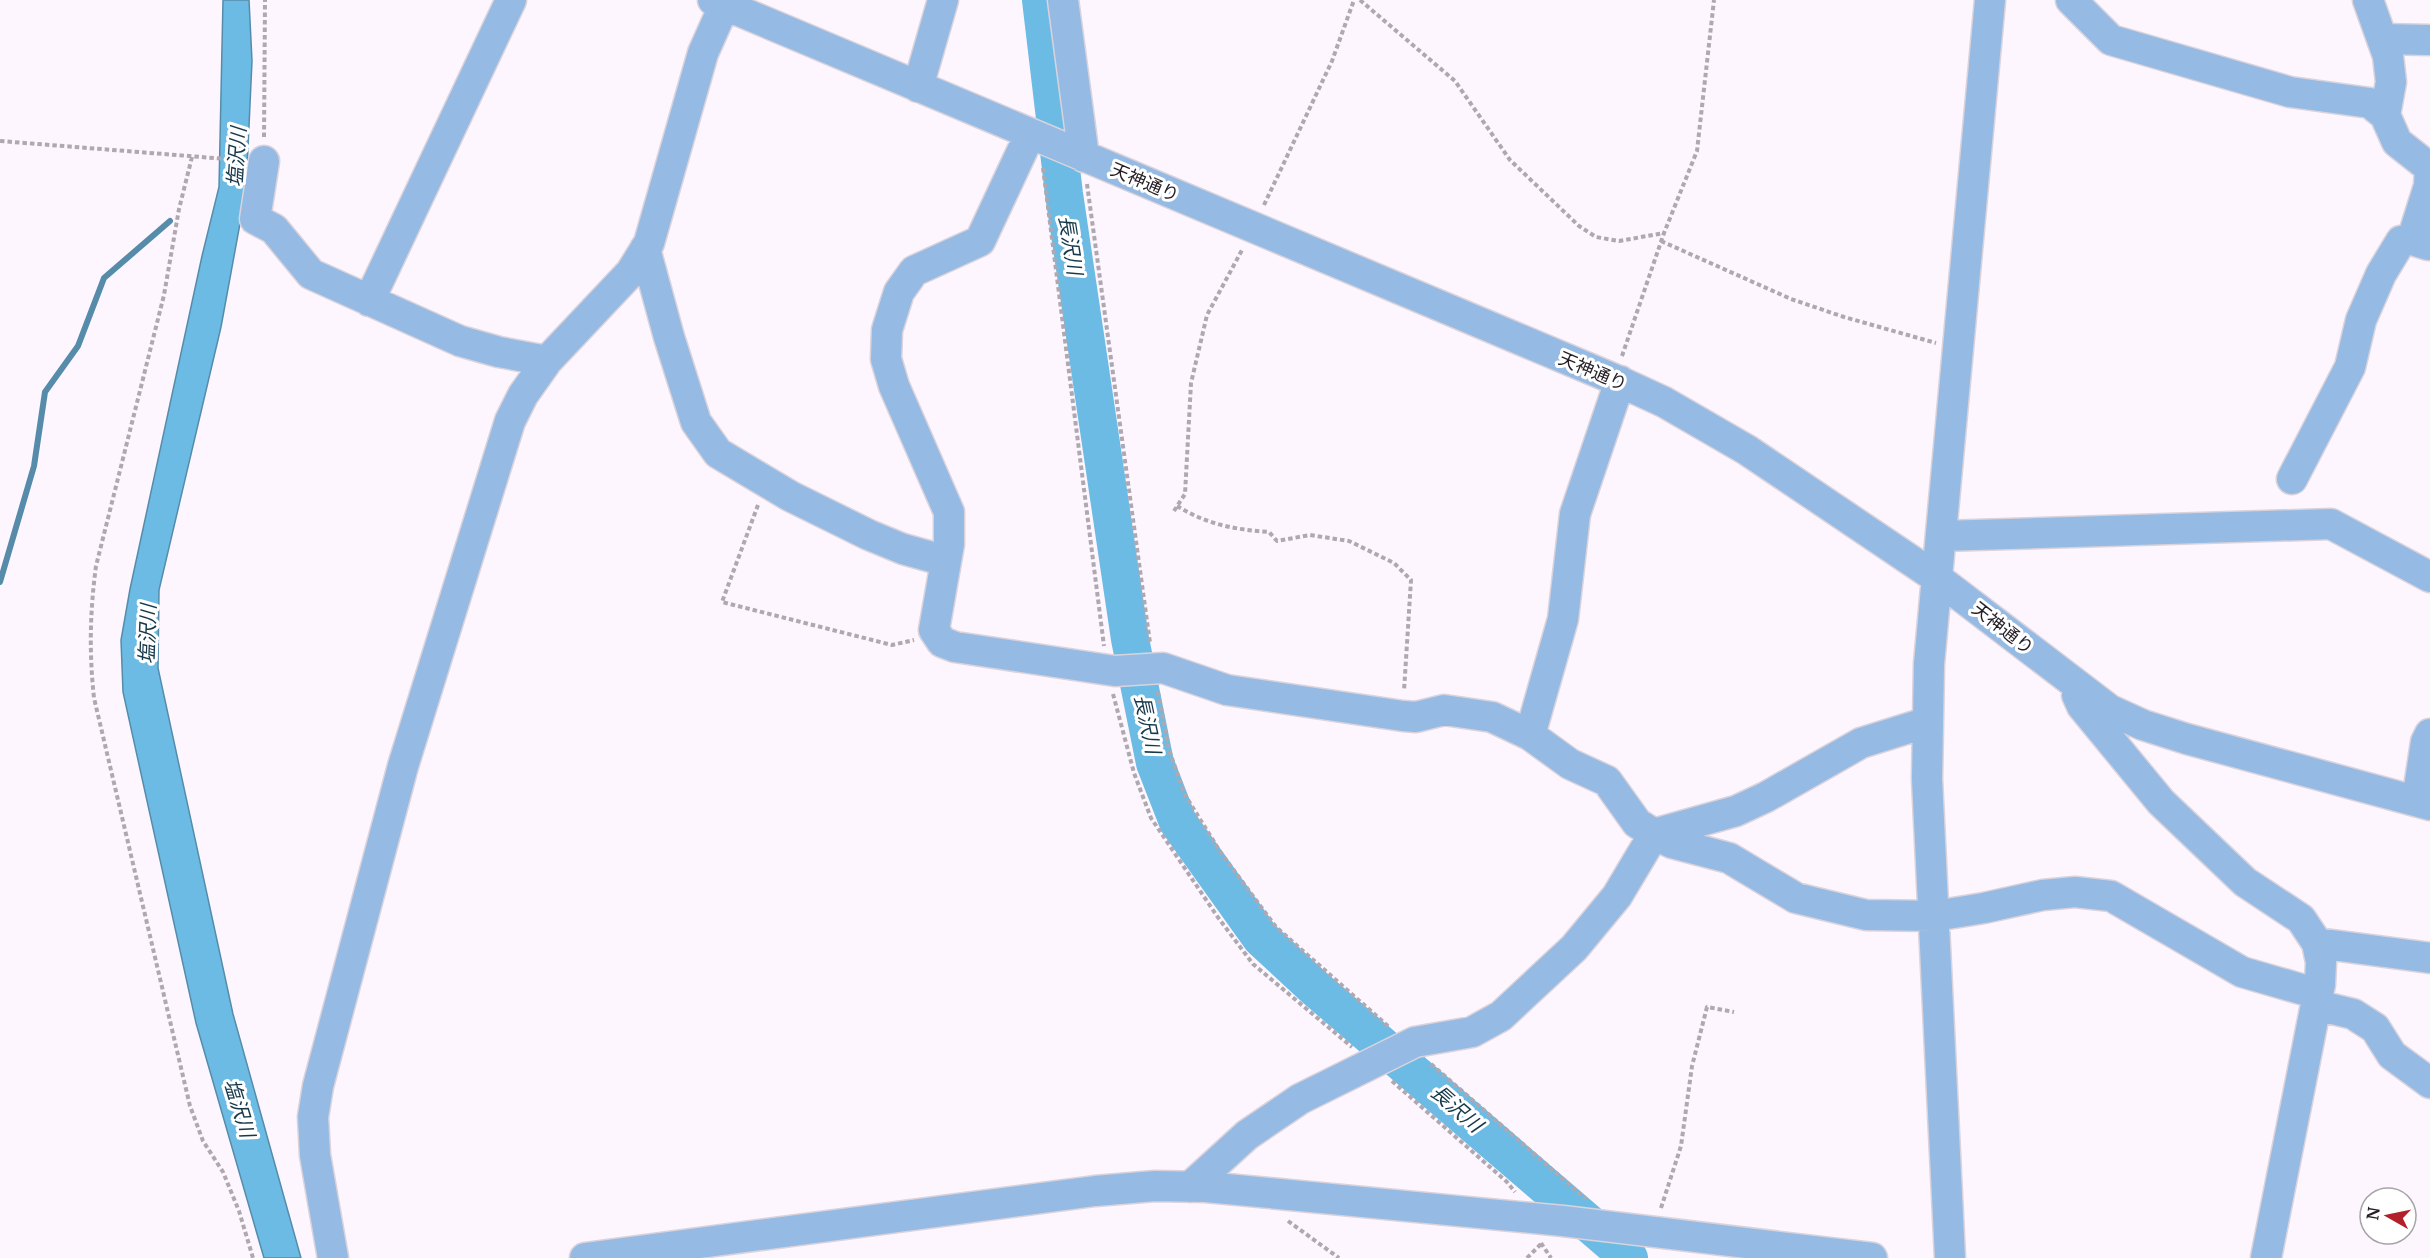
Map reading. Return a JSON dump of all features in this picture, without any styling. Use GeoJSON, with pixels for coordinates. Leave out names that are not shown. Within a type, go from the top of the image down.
{"type":"FeatureCollection","features":[{"type":"Feature","properties":{"kind":"street"},"geometry":{"type":"LineString","coordinates":[[369,301],[511,0]]}},
{"type":"Feature","properties":{"kind":"street"},"geometry":{"type":"LineString","coordinates":[[918,87],[943,0]]}},
{"type":"Feature","properties":{"kind":"street"},"geometry":{"type":"LineString","coordinates":[[1063,0],[1083,156]]}},
{"type":"Feature","properties":{"kind":"street"},"geometry":{"type":"LineString","coordinates":[[1950,1258],[1927,779],[1929,664],[1990,0]]}},
{"type":"Feature","properties":{"kind":"street"},"geometry":{"type":"LineString","coordinates":[[2072,0],[2111,40],[2290,92],[2370,103],[2385,115],[2397,142],[2430,168],[2421,243],[2401,241],[2381,274],[2361,320],[2350,367],[2292,479]]}},
{"type":"Feature","properties":{"kind":"street"},"geometry":{"type":"LineString","coordinates":[[2368,0],[2388,56],[2391,82],[2385,115]]}},
{"type":"Feature","properties":{"kind":"street"},"geometry":{"type":"LineString","coordinates":[[333,1258],[315,1155],[313,1117],[318,1086],[403,766],[507,432],[523,395],[547,361],[631,272],[645,249],[703,53],[734,6]]}},
{"type":"Feature","properties":{"kind":"street","name":"天神通り"},"geometry":{"type":"LineString","coordinates":[[734,6],[918,87],[1617,380],[1664,402],[1747,450],[1937,578],[2110,710],[2143,725],[2187,739],[2423,803]]}},
{"type":"Feature","properties":{"kind":"street"},"geometry":{"type":"LineString","coordinates":[[2382,39],[2430,40]]}},
{"type":"Feature","properties":{"kind":"street"},"geometry":{"type":"LineString","coordinates":[[1036,137],[980,241],[914,271],[899,292],[887,330],[886,360],[894,386],[949,512],[949,544],[934,630],[942,642],[955,647],[1111,671],[1163,668],[1227,690],[1403,716],[1416,717],[1444,710],[1492,717],[1530,735],[1570,764],[1607,781],[1637,823],[1654,834],[1672,843],[1729,858],[1796,898],[1866,915],[1935,916],[2043,895],[2075,892],[2111,896],[2242,972],[2353,1014],[2375,1028],[2392,1055],[2430,1083]]}},
{"type":"Feature","properties":{"kind":"street"},"geometry":{"type":"LineString","coordinates":[[253,161],[255,219],[274,229],[311,274],[460,341],[499,352],[547,361]]}},
{"type":"Feature","properties":{"kind":"street"},"geometry":{"type":"LineString","coordinates":[[645,249],[669,337],[696,422],[718,453],[766,482],[870,535],[903,549],[946,561]]}},
{"type":"Feature","properties":{"kind":"street"},"geometry":{"type":"LineString","coordinates":[[1530,735],[1563,619],[1575,514],[1617,380]]}},
{"type":"Feature","properties":{"kind":"street"},"geometry":{"type":"LineString","coordinates":[[1941,536],[2331,524],[2430,577]]}},
{"type":"Feature","properties":{"kind":"street"},"geometry":{"type":"LineString","coordinates":[[2072,682],[2082,706],[2161,802],[2245,882],[2301,919],[2317,943],[2320,962],[2317,1000],[2266,1258]]}},
{"type":"Feature","properties":{"kind":"street"},"geometry":{"type":"LineString","coordinates":[[1190,1186],[1247,1135],[1300,1099],[1408,1045],[1472,1032],[1501,1016],[1574,948],[1596,922],[1617,896],[1654,834],[1736,812],[1766,798],[1861,743],[1928,722]]}},
{"type":"Feature","properties":{"kind":"street"},"geometry":{"type":"LineString","coordinates":[[2423,803],[2426,742],[2430,734]]}},
{"type":"Feature","properties":{"kind":"street"},"geometry":{"type":"LineString","coordinates":[[2317,943],[2430,958]]}},
{"type":"Feature","properties":{"kind":"street"},"geometry":{"type":"LineString","coordinates":[[585,1258],[1095,1191],[1155,1186],[1190,1186],[1265,1192],[1547,1228],[1615,1227],[1872,1258]]}},
{"type":"Feature","properties":{"kind":"path"},"geometry":{"type":"LineString","coordinates":[[0,141],[253,161],[265,0]]}},
{"type":"Feature","properties":{"kind":"path"},"geometry":{"type":"LineString","coordinates":[[1174,511],[1185,494],[1191,383],[1207,315],[1253,228],[1332,60],[1354,0]]}},
{"type":"Feature","properties":{"kind":"path"},"geometry":{"type":"LineString","coordinates":[[1360,0],[1455,81],[1510,160],[1579,226],[1596,237],[1619,241],[1664,232]]}},
{"type":"Feature","properties":{"kind":"path"},"geometry":{"type":"LineString","coordinates":[[1617,380],[1661,240],[1697,151],[1714,0]]}},
{"type":"Feature","properties":{"kind":"path"},"geometry":{"type":"LineString","coordinates":[[1036,137],[1111,671],[1134,773],[1151,818],[1217,916],[1253,964],[1374,1061],[1507,1182],[1547,1228],[1527,1258]]}},
{"type":"Feature","properties":{"kind":"path"},"geometry":{"type":"LineString","coordinates":[[1083,156],[1152,669],[1169,750],[1185,795],[1221,854],[1275,927],[1584,1196],[1615,1227]]}},
{"type":"Feature","properties":{"kind":"path"},"geometry":{"type":"LineString","coordinates":[[192,157],[179,208],[164,295],[96,566],[90,606],[89,649],[93,698],[190,1106],[203,1141],[223,1172],[253,1258]]}},
{"type":"Feature","properties":{"kind":"path"},"geometry":{"type":"LineString","coordinates":[[1661,240],[1791,299],[1844,317],[1957,348]]}},
{"type":"Feature","properties":{"kind":"path"},"geometry":{"type":"LineString","coordinates":[[766,482],[722,602],[892,645],[937,634]]}},
{"type":"Feature","properties":{"kind":"path"},"geometry":{"type":"LineString","coordinates":[[1177,506],[1222,526],[1269,532],[1277,541],[1310,535],[1349,541],[1394,563],[1411,580],[1403,716]]}},
{"type":"Feature","properties":{"kind":"path"},"geometry":{"type":"LineString","coordinates":[[1654,1232],[1681,1146],[1692,1066],[1707,1007],[1734,1012]]}},
{"type":"Feature","properties":{"kind":"path"},"geometry":{"type":"LineString","coordinates":[[1265,1192],[1286,1220],[1339,1258]]}},
{"type":"Feature","properties":{"kind":"water","name":"塩沢川"},"geometry":{"type":"Polygon","coordinates":[[[223,0],[249,0],[252,61],[246,191],[221,327],[159,590],[158,668],[233,1014],[301,1258],[264,1258],[196,1023],[123,692],[121,640],[130,589],[219,187],[223,0]]]}},
{"type":"Feature","properties":{"kind":"waterway","name":"長沢川"},"geometry":{"type":"LineString","coordinates":[[1041,0],[1064,194],[1130,639],[1155,763],[1178,822],[1261,938],[1315,988],[1629,1258]]}},
{"type":"Feature","properties":{"kind":"waterway"},"geometry":{"type":"LineString","coordinates":[[0,582],[34,466],[45,392],[78,346],[104,278],[170,221]]}}]}
